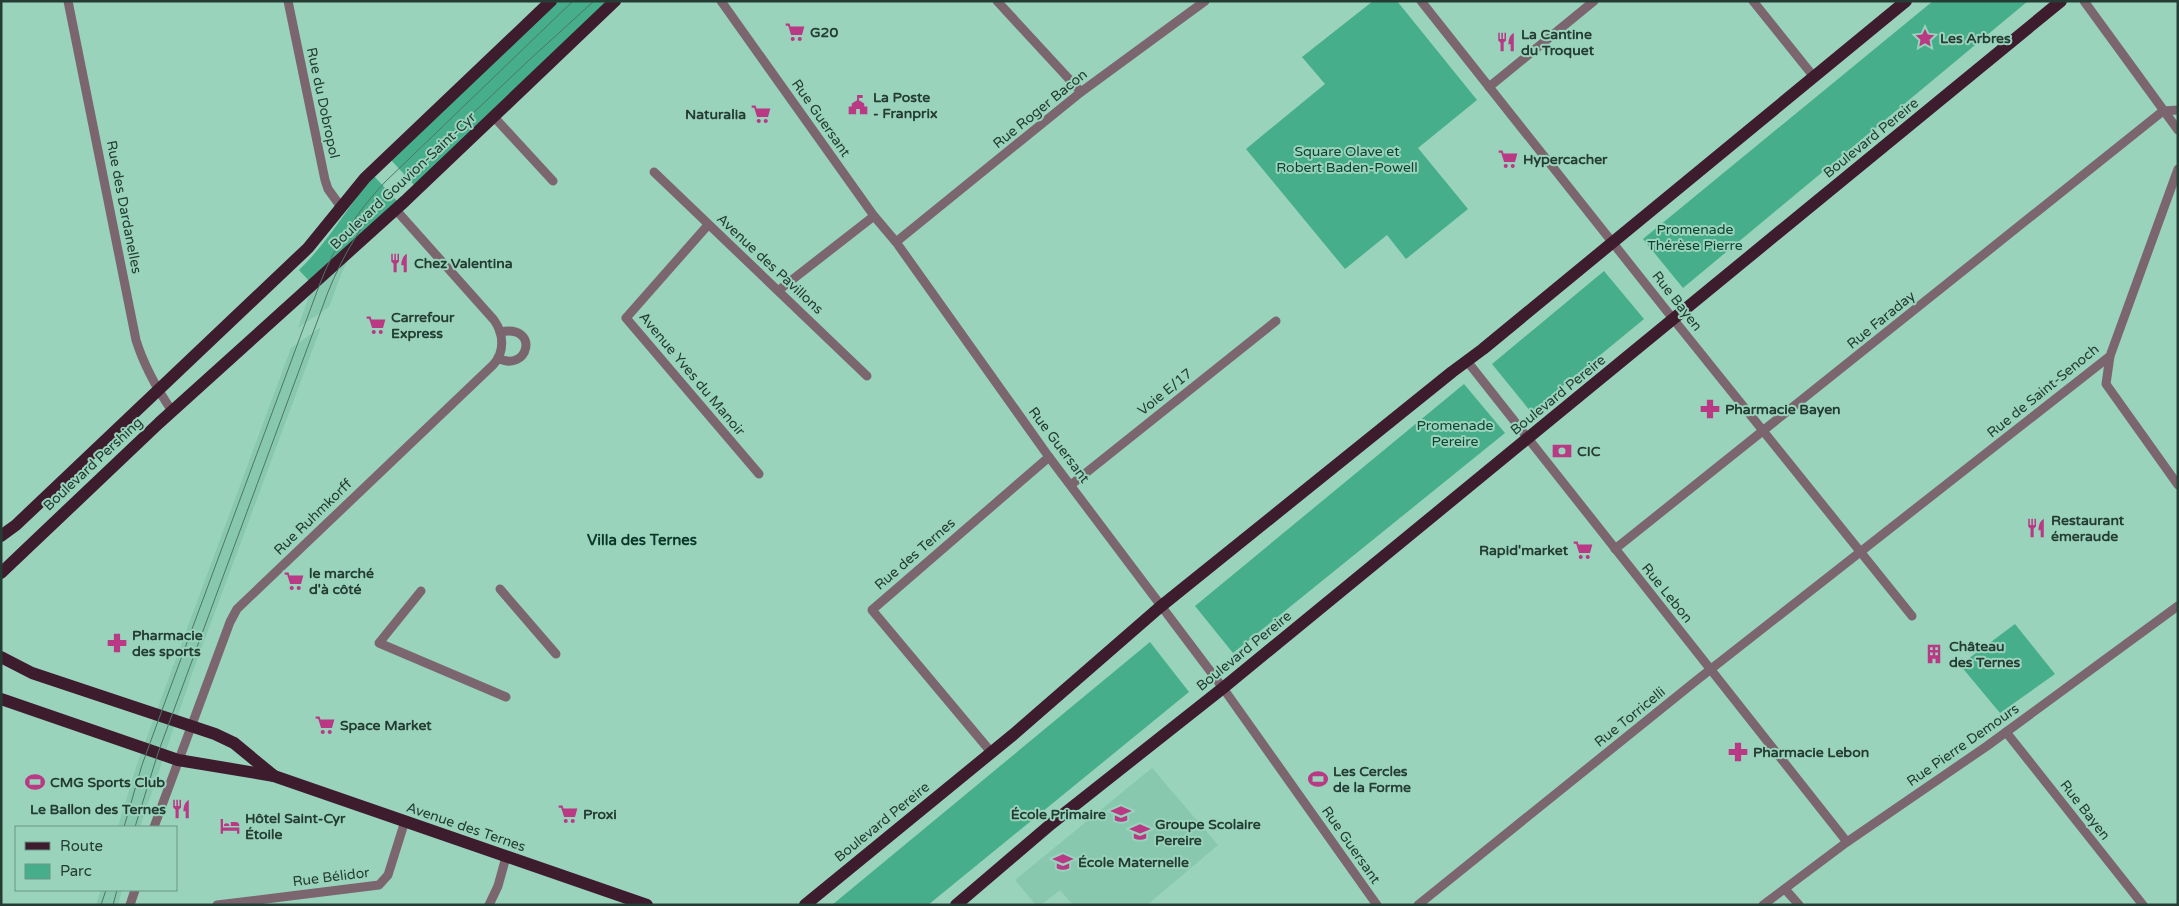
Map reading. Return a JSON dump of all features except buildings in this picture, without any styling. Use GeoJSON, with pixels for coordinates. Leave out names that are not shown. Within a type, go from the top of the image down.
{"type":"FeatureCollection","features":[{"type":"Feature","properties":{"kind":"main road","name":"Boulevard Gouvion-Saint-Cyr"},"geometry":{"type":"LineString","coordinates":[[190,360],[308,248],[365,178],[551,1]]}},
{"type":"Feature","properties":{"kind":"main road","name":"Boulevard Gouvion-Saint-Cyr"},"geometry":{"type":"LineString","coordinates":[[208,379],[396,210],[615,1]]}},
{"type":"Feature","properties":{"kind":"main road","name":"Boulevard Pereire"},"geometry":{"type":"LineString","coordinates":[[804,905],[991,752],[1160,608],[1614,242],[1906,1]]}},
{"type":"Feature","properties":{"kind":"main road","name":"Boulevard Pereire"},"geometry":{"type":"LineString","coordinates":[[956,905],[1050,824],[1223,688],[2061,1]]}},
{"type":"Feature","properties":{"kind":"main road","name":"Boulevard Pershing"},"geometry":{"type":"LineString","coordinates":[[1,536],[16,525],[190,360]]}},
{"type":"Feature","properties":{"kind":"main road","name":"Boulevard Pershing"},"geometry":{"type":"LineString","coordinates":[[1,573],[208,379]]}},
{"type":"Feature","properties":{"kind":"main road","name":"Avenue des Ternes"},"geometry":{"type":"LineString","coordinates":[[1,657],[32,673],[215,734],[234,743],[274,776]]}},
{"type":"Feature","properties":{"kind":"main road","name":"Avenue des Ternes"},"geometry":{"type":"LineString","coordinates":[[1,698],[178,760],[274,776],[647,905]]}},
{"type":"Feature","properties":{"kind":"street","name":"Rue des Dardanelles"},"geometry":{"type":"LineString","coordinates":[[68,1],[136,340],[143,361],[158,390],[172,411]]}},
{"type":"Feature","properties":{"kind":"street","name":"Rue du Dobropol"},"geometry":{"type":"LineString","coordinates":[[288,1],[325,180],[328,189],[341,207]]}},
{"type":"Feature","properties":{"kind":"street","name":"Rue Guersant"},"geometry":{"type":"LineString","coordinates":[[721,1],[1049,457],[1072,484],[1160,608],[1223,688],[1377,905]]}},
{"type":"Feature","properties":{"kind":"street"},"geometry":{"type":"LineString","coordinates":[[997,1],[1081,92]]}},
{"type":"Feature","properties":{"kind":"street","name":"Rue Roger Bacon"},"geometry":{"type":"LineString","coordinates":[[896,242],[1081,92],[1205,1]]}},
{"type":"Feature","properties":{"kind":"street","name":"Rue Bayen"},"geometry":{"type":"LineString","coordinates":[[1422,1],[1674,320],[1912,616]]}},
{"type":"Feature","properties":{"kind":"street"},"geometry":{"type":"LineString","coordinates":[[1490,87],[1594,1]]}},
{"type":"Feature","properties":{"kind":"street"},"geometry":{"type":"LineString","coordinates":[[1753,1],[1814,77]]}},
{"type":"Feature","properties":{"kind":"street"},"geometry":{"type":"LineString","coordinates":[[2084,1],[2178,130]]}},
{"type":"Feature","properties":{"kind":"street"},"geometry":{"type":"LineString","coordinates":[[2163,111],[2178,110]]}},
{"type":"Feature","properties":{"kind":"street","name":"Rue Faraday"},"geometry":{"type":"LineString","coordinates":[[1615,549],[2163,111]]}},
{"type":"Feature","properties":{"kind":"street"},"geometry":{"type":"LineString","coordinates":[[494,116],[554,181]]}},
{"type":"Feature","properties":{"kind":"street","name":"Rue de Saint-Senoch"},"geometry":{"type":"LineString","coordinates":[[1861,552],[2110,356],[2178,169]]}},
{"type":"Feature","properties":{"kind":"street","name":"Avenue des Pavillons"},"geometry":{"type":"LineString","coordinates":[[654,172],[867,376]]}},
{"type":"Feature","properties":{"kind":"street"},"geometry":{"type":"LineString","coordinates":[[396,210],[494,320],[500,332],[502,346],[498,358],[515,361],[524,354],[526,342],[516,330],[500,332]]}},
{"type":"Feature","properties":{"kind":"street"},"geometry":{"type":"LineString","coordinates":[[779,290],[874,216]]}},
{"type":"Feature","properties":{"kind":"street","name":"Avenue Yves du Manoir"},"geometry":{"type":"LineString","coordinates":[[708,225],[626,318],[758,474]]}},
{"type":"Feature","properties":{"kind":"street","name":"Voie E/17"},"geometry":{"type":"LineString","coordinates":[[1072,484],[1276,321]]}},
{"type":"Feature","properties":{"kind":"street"},"geometry":{"type":"LineString","coordinates":[[2110,356],[2106,384],[2178,485]]}},
{"type":"Feature","properties":{"kind":"street","name":"Rue Ruhmkorff"},"geometry":{"type":"LineString","coordinates":[[191,726],[237,608],[493,365],[498,358]]}},
{"type":"Feature","properties":{"kind":"street","name":"Rue Lebon"},"geometry":{"type":"LineString","coordinates":[[1467,361],[1847,842]]}},
{"type":"Feature","properties":{"kind":"street","name":"Rue des Ternes"},"geometry":{"type":"LineString","coordinates":[[991,752],[872,610],[1049,457]]}},
{"type":"Feature","properties":{"kind":"street","name":"Rue Torricelli"},"geometry":{"type":"LineString","coordinates":[[1418,905],[1861,552]]}},
{"type":"Feature","properties":{"kind":"street"},"geometry":{"type":"LineString","coordinates":[[500,589],[556,654]]}},
{"type":"Feature","properties":{"kind":"street"},"geometry":{"type":"LineString","coordinates":[[421,591],[379,643],[506,697]]}},
{"type":"Feature","properties":{"kind":"street","name":"Rue Pierre Demours"},"geometry":{"type":"LineString","coordinates":[[1763,905],[1847,842],[2006,732],[2178,606]]}},
{"type":"Feature","properties":{"kind":"street"},"geometry":{"type":"LineString","coordinates":[[154,826],[191,726]]}},
{"type":"Feature","properties":{"kind":"street","name":"Rue Bayen"},"geometry":{"type":"LineString","coordinates":[[2006,732],[2143,905]]}},
{"type":"Feature","properties":{"kind":"street","name":"Rue Bélidor"},"geometry":{"type":"LineString","coordinates":[[217,905],[379,885],[388,875],[405,822]]}},
{"type":"Feature","properties":{"kind":"street"},"geometry":{"type":"LineString","coordinates":[[489,905],[498,886],[506,857]]}},
{"type":"Feature","properties":{"kind":"street"},"geometry":{"type":"LineString","coordinates":[[1785,889],[1799,905]]}},
{"type":"Feature","properties":{"kind":"street"},"geometry":{"type":"LineString","coordinates":[[130,905],[135,891]]}},
{"type":"Feature","properties":{"kind":"shaded area"},"geometry":{"type":"Polygon","coordinates":[[[357,243],[342,272],[329,307],[298,328],[316,276],[357,243]]]}},
{"type":"Feature","properties":{"kind":"shaded area"},"geometry":{"type":"Polygon","coordinates":[[[321,327],[193,671],[140,826],[118,826],[137,764],[291,348],[321,327]]]}},
{"type":"Feature","properties":{"kind":"shaded area","name":"Groupe Scolaire Pereire"},"geometry":{"type":"Polygon","coordinates":[[[1152,768],[1218,845],[1147,905],[1073,905],[1060,890],[1041,905],[1036,905],[1015,880],[1152,768]]]}},
{"type":"Feature","properties":{"kind":"shaded area"},"geometry":{"type":"Polygon","coordinates":[[[101,891],[122,891],[118,905],[96,905],[101,891]]]}},
{"type":"Feature","properties":{"kind":"green space"},"geometry":{"type":"Polygon","coordinates":[[[558,1],[608,1],[414,185],[391,160],[558,1]]]}},
{"type":"Feature","properties":{"kind":"green space","name":"Square Olave et Robert Baden-Powell"},"geometry":{"type":"Polygon","coordinates":[[[1373,1],[1397,1],[1477,100],[1418,148],[1468,209],[1406,259],[1387,235],[1345,269],[1246,149],[1325,84],[1302,57],[1373,1]]]}},
{"type":"Feature","properties":{"kind":"green space","name":"Promenade Thérèse Pierre"},"geometry":{"type":"Polygon","coordinates":[[[1933,1],[2028,1],[1683,288],[1643,239],[1933,1]]]}},
{"type":"Feature","properties":{"kind":"green space"},"geometry":{"type":"Polygon","coordinates":[[[374,176],[397,201],[310,282],[299,270],[329,236],[374,176]]]}},
{"type":"Feature","properties":{"kind":"green space"},"geometry":{"type":"Polygon","coordinates":[[[1604,271],[1644,319],[1531,412],[1492,364],[1604,271]]]}},
{"type":"Feature","properties":{"kind":"green space","name":"Promenade Pereire"},"geometry":{"type":"Polygon","coordinates":[[[1464,384],[1505,433],[1233,653],[1195,606],[1464,384]]]}},
{"type":"Feature","properties":{"kind":"green space"},"geometry":{"type":"Polygon","coordinates":[[[2015,624],[2055,674],[2000,713],[1960,665],[2015,624]]]}},
{"type":"Feature","properties":{"kind":"green space"},"geometry":{"type":"Polygon","coordinates":[[[1150,642],[1189,692],[928,905],[832,905],[1150,642]]]}},
{"type":"Feature","properties":{"kind":"tram line"},"geometry":{"type":"LineString","coordinates":[[124,826],[142,765],[165,702],[319,286],[339,244],[355,218],[385,182],[573,1]]}},
{"type":"Feature","properties":{"kind":"tram line"},"geometry":{"type":"LineString","coordinates":[[135,826],[158,753],[328,292],[347,252],[370,216],[389,193],[594,1]]}},
{"type":"Feature","properties":{"kind":"tram line"},"geometry":{"type":"LineString","coordinates":[[101,905],[106,891]]}},
{"type":"Feature","properties":{"kind":"tram line"},"geometry":{"type":"LineString","coordinates":[[113,905],[117,891]]}},
{"type":"Feature","properties":{"kind":"place","name":"G20"},"geometry":{"type":"Point","coordinates":[795,32]}},
{"type":"Feature","properties":{"kind":"place","name":"Les Arbres"},"geometry":{"type":"Point","coordinates":[1925,38]}},
{"type":"Feature","properties":{"kind":"place","name":"La Cantine du Troquet"},"geometry":{"type":"Point","coordinates":[1506,42]}},
{"type":"Feature","properties":{"kind":"place","name":"La Poste - Franprix"},"geometry":{"type":"Point","coordinates":[858,105]}},
{"type":"Feature","properties":{"kind":"place","name":"Naturalia"},"geometry":{"type":"Point","coordinates":[761,114]}},
{"type":"Feature","properties":{"kind":"place","name":"Hypercacher"},"geometry":{"type":"Point","coordinates":[1508,159]}},
{"type":"Feature","properties":{"kind":"place","name":"Chez Valentina"},"geometry":{"type":"Point","coordinates":[399,263]}},
{"type":"Feature","properties":{"kind":"place","name":"Carrefour Express"},"geometry":{"type":"Point","coordinates":[376,325]}},
{"type":"Feature","properties":{"kind":"place","name":"Pharmacie Bayen"},"geometry":{"type":"Point","coordinates":[1710,409]}},
{"type":"Feature","properties":{"kind":"place","name":"CIC"},"geometry":{"type":"Point","coordinates":[1562,451]}},
{"type":"Feature","properties":{"kind":"place","name":"Restaurant émeraude"},"geometry":{"type":"Point","coordinates":[2036,528]}},
{"type":"Feature","properties":{"kind":"place","name":"Rapid'market"},"geometry":{"type":"Point","coordinates":[1583,550]}},
{"type":"Feature","properties":{"kind":"place","name":"le marché d'à côté"},"geometry":{"type":"Point","coordinates":[294,581]}},
{"type":"Feature","properties":{"kind":"place","name":"Pharmacie des sports"},"geometry":{"type":"Point","coordinates":[117,643]}},
{"type":"Feature","properties":{"kind":"place","name":"Château des Ternes"},"geometry":{"type":"Point","coordinates":[1934,654]}},
{"type":"Feature","properties":{"kind":"place","name":"Space Market"},"geometry":{"type":"Point","coordinates":[325,725]}},
{"type":"Feature","properties":{"kind":"place","name":"Pharmacie Lebon"},"geometry":{"type":"Point","coordinates":[1738,752]}},
{"type":"Feature","properties":{"kind":"place","name":"Les Cercles de la Forme"},"geometry":{"type":"Point","coordinates":[1318,779]}},
{"type":"Feature","properties":{"kind":"place","name":"CMG Sports Club"},"geometry":{"type":"Point","coordinates":[35,782]}},
{"type":"Feature","properties":{"kind":"place","name":"Le Ballon des Ternes"},"geometry":{"type":"Point","coordinates":[181,809]}},
{"type":"Feature","properties":{"kind":"place","name":"Proxi"},"geometry":{"type":"Point","coordinates":[568,814]}},
{"type":"Feature","properties":{"kind":"place","name":"École Primaire"},"geometry":{"type":"Point","coordinates":[1121,814]}},
{"type":"Feature","properties":{"kind":"place","name":"Hôtel Saint-Cyr Étoile"},"geometry":{"type":"Point","coordinates":[230,826]}},
{"type":"Feature","properties":{"kind":"place","name":"Groupe Scolaire Pereire"},"geometry":{"type":"Point","coordinates":[1140,832]}},
{"type":"Feature","properties":{"kind":"place","name":"École Maternelle"},"geometry":{"type":"Point","coordinates":[1063,862]}},
{"type":"Feature","properties":{"kind":"district","name":"Villa des Ternes"},"geometry":{"type":"Point","coordinates":[642,540]}}]}
